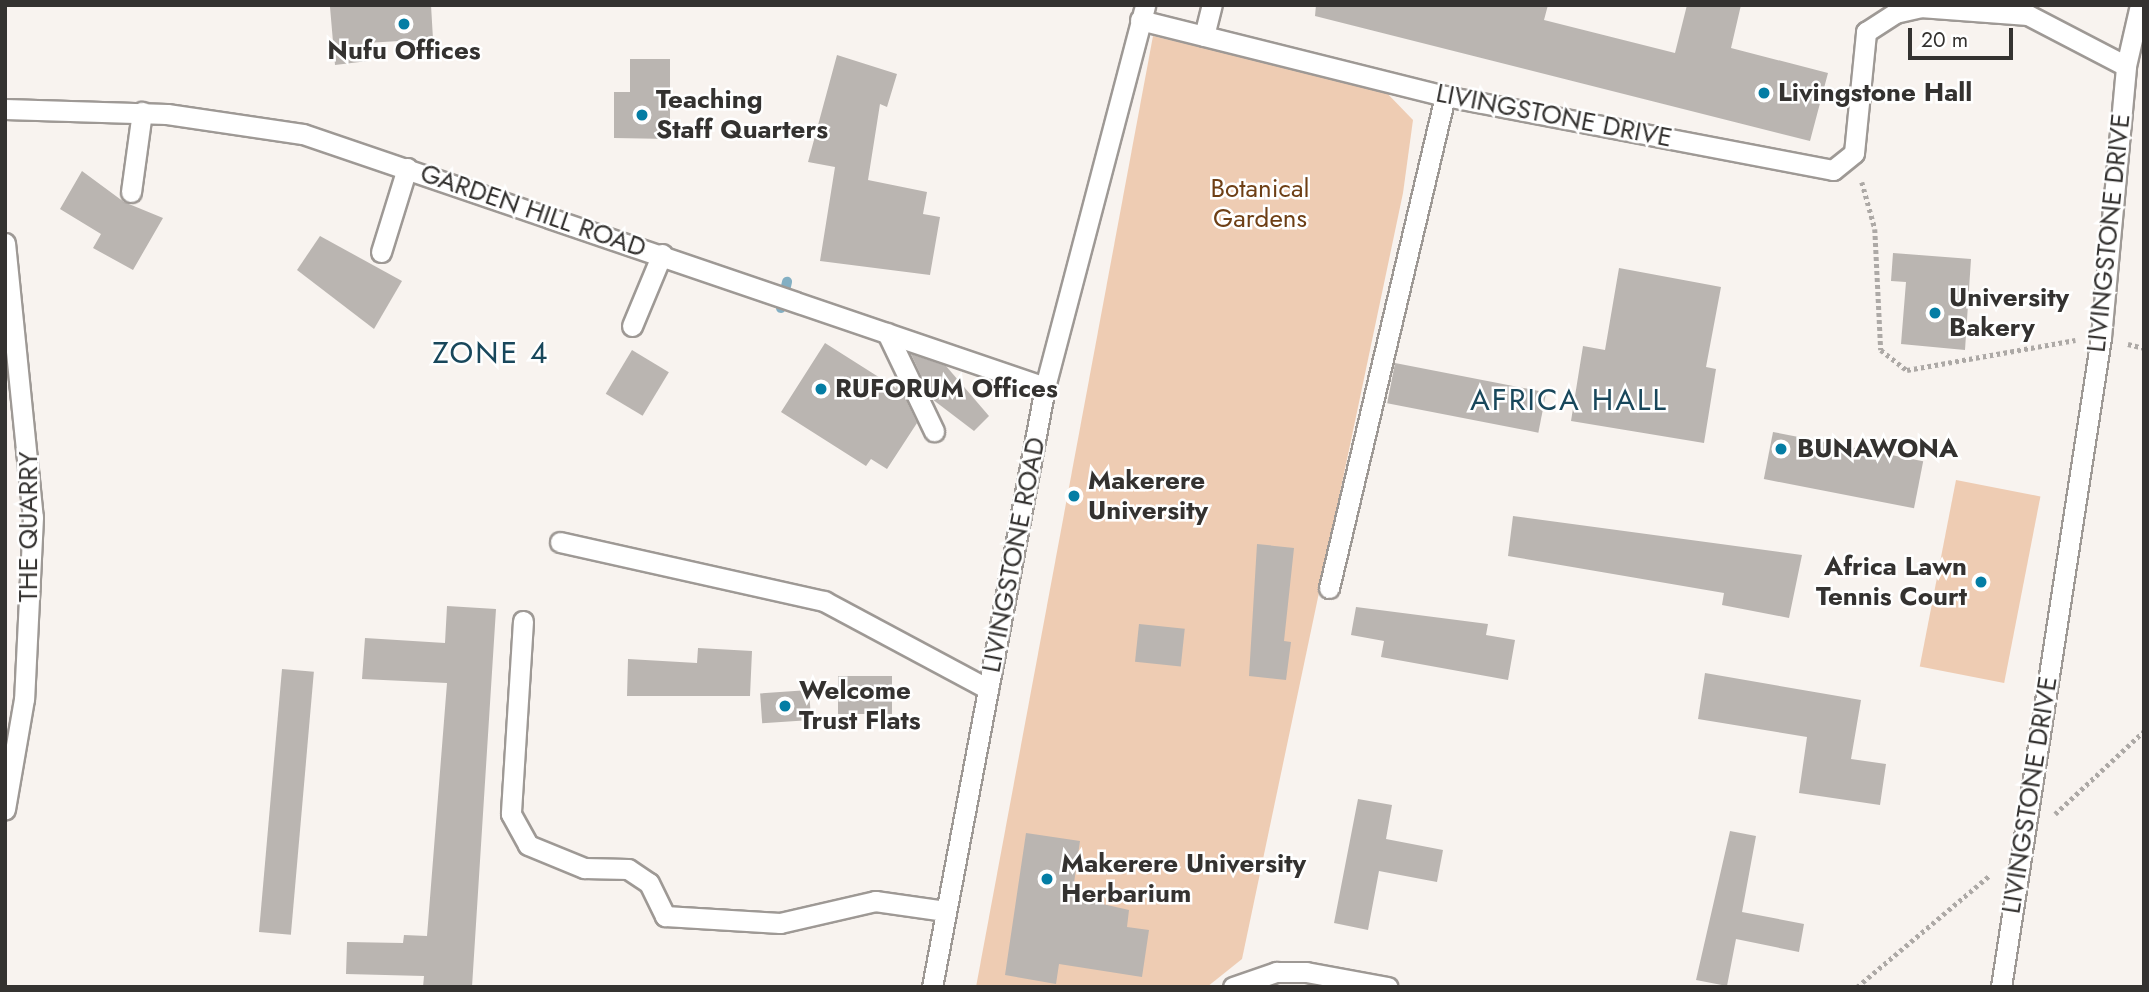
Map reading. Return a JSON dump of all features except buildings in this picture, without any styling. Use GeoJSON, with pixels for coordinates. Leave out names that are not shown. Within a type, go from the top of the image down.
{"type":"FeatureCollection","features":[{"type":"Feature","properties":{"kind":"lane"},"geometry":{"type":"LineString","coordinates":[[1204,36],[1212,5]]}},
{"type":"Feature","properties":{"kind":"lane","name":"LIVINGSTONE DRIVE"},"geometry":{"type":"LineString","coordinates":[[2001,987],[2101,337],[2126,66],[2140,5]]}},
{"type":"Feature","properties":{"kind":"lane"},"geometry":{"type":"LineString","coordinates":[[1854,153],[1866,32],[1895,13],[1920,7],[2028,15],[2126,66]]}},
{"type":"Feature","properties":{"kind":"lane","name":"LIVINGSTONE DRIVE"},"geometry":{"type":"LineString","coordinates":[[1142,13],[1204,36],[1445,96],[1833,170],[1854,153]]}},
{"type":"Feature","properties":{"kind":"lane","name":"LIVINGSTONE ROAD"},"geometry":{"type":"LineString","coordinates":[[932,987],[1045,387],[1142,13]]}},
{"type":"Feature","properties":{"kind":"lane"},"geometry":{"type":"LineString","coordinates":[[1329,588],[1445,96]]}},
{"type":"Feature","properties":{"kind":"lane","name":"GARDEN HILL ROAD"},"geometry":{"type":"LineString","coordinates":[[5,109],[142,112],[303,134],[662,254],[1045,387]]}},
{"type":"Feature","properties":{"kind":"lane"},"geometry":{"type":"LineString","coordinates":[[131,192],[142,112]]}},
{"type":"Feature","properties":{"kind":"lane"},"geometry":{"type":"LineString","coordinates":[[380,252],[407,168]]}},
{"type":"Feature","properties":{"kind":"lane","name":"THE QUARRY"},"geometry":{"type":"LineString","coordinates":[[5,243],[33,517],[24,699],[5,810]]}},
{"type":"Feature","properties":{"kind":"lane"},"geometry":{"type":"LineString","coordinates":[[632,326],[662,254]]}},
{"type":"Feature","properties":{"kind":"lane"},"geometry":{"type":"LineString","coordinates":[[887,333],[934,431]]}},
{"type":"Feature","properties":{"kind":"lane"},"geometry":{"type":"LineString","coordinates":[[560,542],[824,601],[988,689]]}},
{"type":"Feature","properties":{"kind":"lane"},"geometry":{"type":"LineString","coordinates":[[523,621],[511,814],[528,845],[562,862],[628,869],[649,883],[666,916],[780,923],[875,901],[945,911]]}},
{"type":"Feature","properties":{"kind":"lane"},"geometry":{"type":"LineString","coordinates":[[1233,987],[1296,972],[1388,987]]}},
{"type":"Feature","properties":{"kind":"path"},"geometry":{"type":"LineString","coordinates":[[1854,153],[1875,229],[1881,350],[1907,370],[2101,337]]}},
{"type":"Feature","properties":{"kind":"path"},"geometry":{"type":"LineString","coordinates":[[1857,987],[2022,847],[2144,731]]}},
{"type":"Feature","properties":{"kind":"green space","name":"Botanical Gardens"},"geometry":{"type":"Polygon","coordinates":[[[1153,36],[1383,89],[1413,120],[1403,193],[1242,959],[1207,987],[976,987],[1153,36]]]}},
{"type":"Feature","properties":{"kind":"green space","name":"Africa Lawn Tennis Court"},"geometry":{"type":"Polygon","coordinates":[[[1956,480],[2040,496],[2004,683],[1920,667],[1956,480]]]}},
{"type":"Feature","properties":{"kind":"waterway"},"geometry":{"type":"LineString","coordinates":[[781,308],[787,282]]}},
{"type":"Feature","properties":{"kind":"place","name":"Nufu Offices"},"geometry":{"type":"Point","coordinates":[404,24]}},
{"type":"Feature","properties":{"kind":"place","name":"Livingstone Hall"},"geometry":{"type":"Point","coordinates":[1764,93]}},
{"type":"Feature","properties":{"kind":"place","name":"Teaching Staff Quarters"},"geometry":{"type":"Point","coordinates":[642,115]}},
{"type":"Feature","properties":{"kind":"place","name":"University Bakery"},"geometry":{"type":"Point","coordinates":[1935,313]}},
{"type":"Feature","properties":{"kind":"place","name":"RUFORUM Offices"},"geometry":{"type":"Point","coordinates":[821,389]}},
{"type":"Feature","properties":{"kind":"place","name":"BUNAWONA"},"geometry":{"type":"Point","coordinates":[1781,449]}},
{"type":"Feature","properties":{"kind":"place","name":"Makerere University"},"geometry":{"type":"Point","coordinates":[1074,496]}},
{"type":"Feature","properties":{"kind":"place","name":"Africa Lawn Tennis Court"},"geometry":{"type":"Point","coordinates":[1981,582]}},
{"type":"Feature","properties":{"kind":"place","name":"Welcome Trust Flats"},"geometry":{"type":"Point","coordinates":[785,706]}},
{"type":"Feature","properties":{"kind":"place","name":"Makerere University Herbarium"},"geometry":{"type":"Point","coordinates":[1047,879]}},
{"type":"Feature","properties":{"kind":"district","name":"ZONE 4"},"geometry":{"type":"Point","coordinates":[491,353]}},
{"type":"Feature","properties":{"kind":"district","name":"AFRICA HALL"},"geometry":{"type":"Point","coordinates":[1569,400]}}]}
